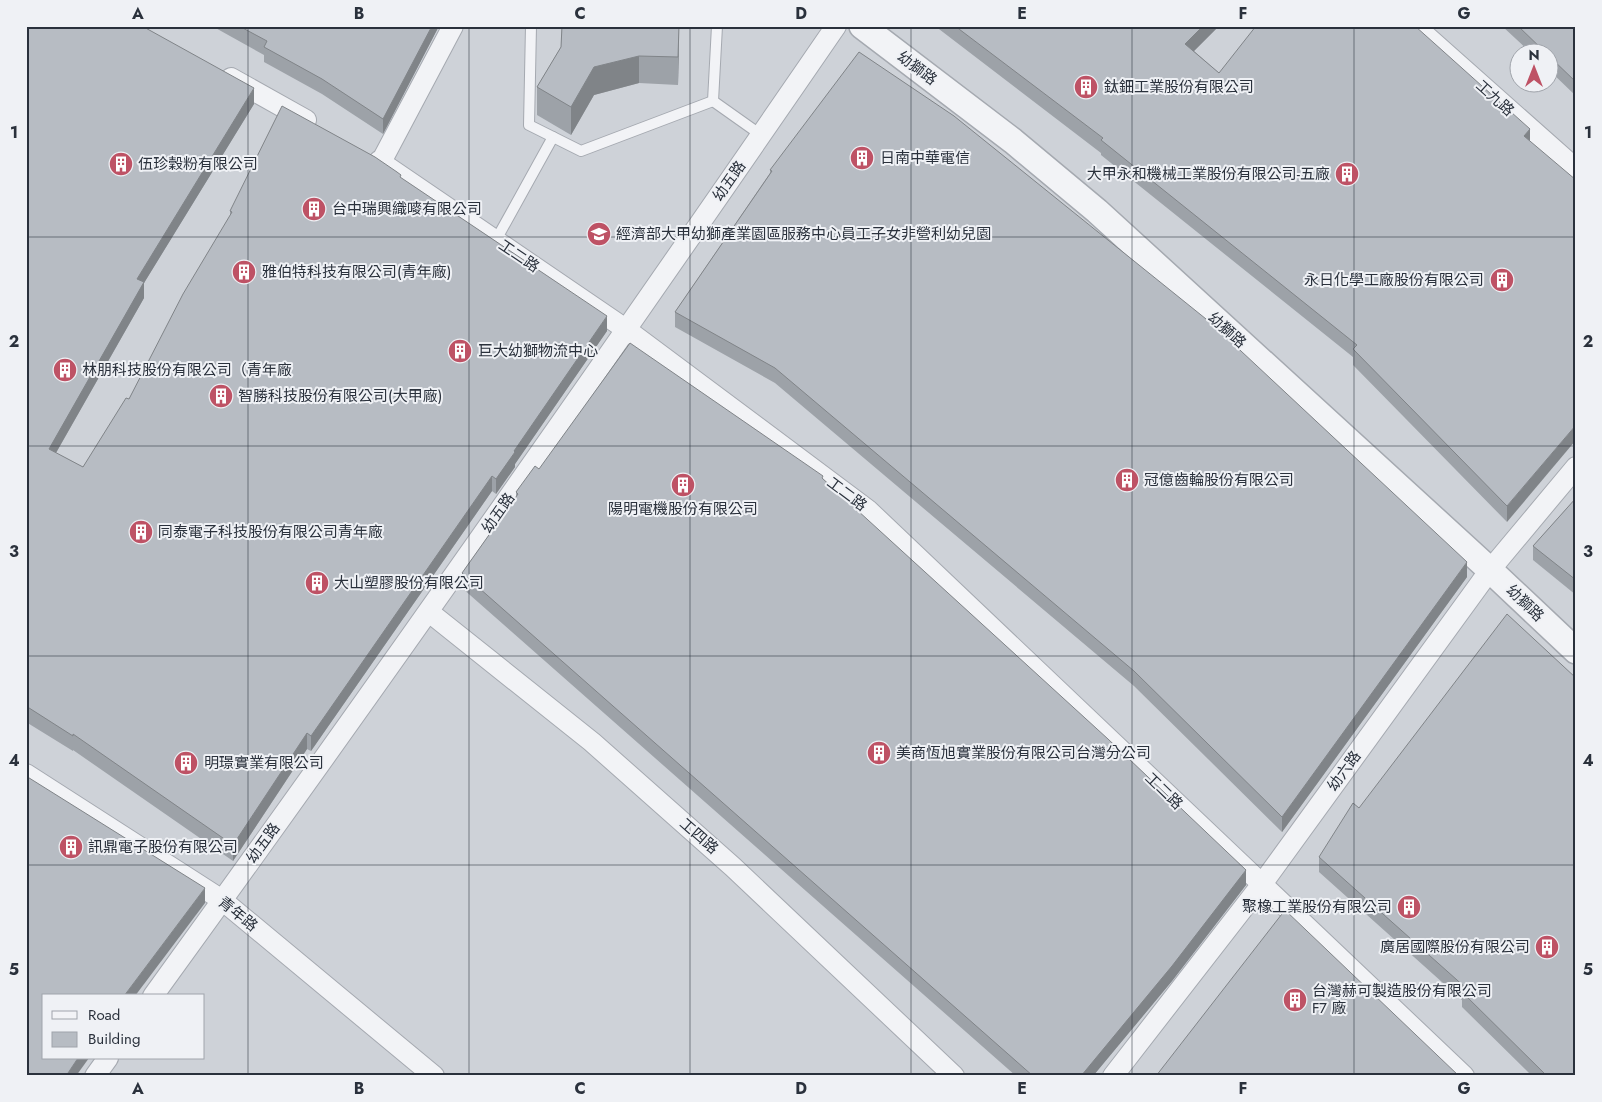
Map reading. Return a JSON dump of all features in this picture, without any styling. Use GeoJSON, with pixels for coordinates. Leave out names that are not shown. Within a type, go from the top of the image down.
{"type":"FeatureCollection","features":[{"type":"Feature","properties":{"kind":"street","name":"工二路"},"geometry":{"type":"LineString","coordinates":[[453,26],[373,157],[627,330],[868,510],[1464,1076]]}},
{"type":"Feature","properties":{"kind":"street","name":"幼五路"},"geometry":{"type":"LineString","coordinates":[[154,994],[429,612],[627,330],[836,26]]}},
{"type":"Feature","properties":{"kind":"street","name":"幼獅路"},"geometry":{"type":"LineString","coordinates":[[862,26],[1013,141],[1096,211],[1490,570],[1576,652]]}},
{"type":"Feature","properties":{"kind":"street","name":"工九路"},"geometry":{"type":"LineString","coordinates":[[1415,26],[1576,169]]}},
{"type":"Feature","properties":{"kind":"street"},"geometry":{"type":"LineString","coordinates":[[218,70],[321,128]]}},
{"type":"Feature","properties":{"kind":"street","name":"幼六路"},"geometry":{"type":"LineString","coordinates":[[1113,1076],[1262,884],[1490,570],[1576,467]]}},
{"type":"Feature","properties":{"kind":"street","name":"工四路"},"geometry":{"type":"LineString","coordinates":[[429,612],[592,742],[726,860],[954,1076]]}},
{"type":"Feature","properties":{"kind":"street","name":"青年路"},"geometry":{"type":"LineString","coordinates":[[26,774],[222,900],[434,1076]]}},
{"type":"Feature","properties":{"kind":"street"},"geometry":{"type":"LineString","coordinates":[[95,1076],[107,1060]]}},
{"type":"Feature","properties":{"kind":"lane"},"geometry":{"type":"LineString","coordinates":[[531,26],[529,125],[581,152],[713,101]]}},
{"type":"Feature","properties":{"kind":"lane"},"geometry":{"type":"LineString","coordinates":[[713,101],[717,26]]}},
{"type":"Feature","properties":{"kind":"lane"},"geometry":{"type":"LineString","coordinates":[[713,101],[761,135]]}},
{"type":"Feature","properties":{"kind":"lane"},"geometry":{"type":"LineString","coordinates":[[496,240],[553,137]]}},
{"type":"Feature","properties":{"kind":"shaded area"},"geometry":{"type":"Polygon","coordinates":[[[26,26],[1576,26],[1576,1076],[26,1076],[26,26]]]}},
{"type":"Feature","properties":{"kind":"building"},"geometry":{"type":"Polygon","coordinates":[[[26,26],[142,26],[254,88],[137,279],[144,282],[49,449],[83,467],[126,398],[129,399],[183,294],[232,212],[230,211],[282,106],[375,157],[401,175],[400,177],[607,316],[496,479],[492,476],[311,736],[307,733],[233,845],[73,734],[73,736],[26,706],[26,26]]]}},
{"type":"Feature","properties":{"kind":"building"},"geometry":{"type":"Polygon","coordinates":[[[239,26],[432,26],[383,119],[322,79],[264,47],[267,41],[239,26]]]}},
{"type":"Feature","properties":{"kind":"building"},"geometry":{"type":"Polygon","coordinates":[[[562,26],[679,26],[678,57],[639,56],[594,67],[571,107],[537,87],[561,47],[562,26]]]}},
{"type":"Feature","properties":{"kind":"building"},"geometry":{"type":"Polygon","coordinates":[[[955,26],[1203,26],[1185,44],[1219,73],[1256,26],[1415,26],[1530,129],[1524,136],[1576,180],[1576,425],[1507,506],[1353,349],[1357,345],[1101,140],[1103,138],[955,26]]]}},
{"type":"Feature","properties":{"kind":"building"},"geometry":{"type":"Polygon","coordinates":[[[1518,26],[1576,26],[1576,82],[1560,67],[1560,42],[1535,42],[1518,26]]]}},
{"type":"Feature","properties":{"kind":"building","name":"冠億齒輪股份有限公司"},"geometry":{"type":"Polygon","coordinates":[[[859,52],[954,116],[1211,323],[1467,562],[1282,817],[1134,671],[775,368],[675,312],[772,171],[770,170],[859,52]]]}},
{"type":"Feature","properties":{"kind":"building","name":"美商恆旭實業股份有限公司台灣分公司"},"geometry":{"type":"Polygon","coordinates":[[[630,343],[823,476],[822,478],[1108,739],[1246,870],[1172,966],[1081,1076],[1033,1076],[462,573],[518,494],[516,492],[535,466],[539,469],[630,343]]]}},
{"type":"Feature","properties":{"kind":"building"},"geometry":{"type":"Polygon","coordinates":[[[1576,498],[1576,580],[1533,546],[1576,498]]]}},
{"type":"Feature","properties":{"kind":"building"},"geometry":{"type":"Polygon","coordinates":[[[1507,614],[1576,678],[1576,1076],[1547,1076],[1462,992],[1466,988],[1319,857],[1353,803],[1359,808],[1507,614]]]}},
{"type":"Feature","properties":{"kind":"building","name":"訊鼎電子股份有限公司"},"geometry":{"type":"Polygon","coordinates":[[[26,776],[205,888],[126,994],[42,994],[42,1060],[77,1060],[66,1076],[26,1076],[26,776]]]}},
{"type":"Feature","properties":{"kind":"building","name":"台灣赫可製造股份有限公司 F7 廠"},"geometry":{"type":"Polygon","coordinates":[[[1285,910],[1459,1076],[1156,1076],[1285,910]]]}},
{"type":"Feature","properties":{"kind":"place","name":"鈦鈿工業股份有限公司"},"geometry":{"type":"Point","coordinates":[1086,87]}},
{"type":"Feature","properties":{"kind":"place","name":"日南中華電信"},"geometry":{"type":"Point","coordinates":[862,158]}},
{"type":"Feature","properties":{"kind":"place","name":"伍珍穀粉有限公司"},"geometry":{"type":"Point","coordinates":[121,164]}},
{"type":"Feature","properties":{"kind":"place","name":"大甲永和機械工業股份有限公司-五廠"},"geometry":{"type":"Point","coordinates":[1347,174]}},
{"type":"Feature","properties":{"kind":"place","name":"台中瑞興織嘜有限公司"},"geometry":{"type":"Point","coordinates":[314,209]}},
{"type":"Feature","properties":{"kind":"place","name":"經濟部大甲幼獅產業園區服務中心員工子女非營利幼兒園"},"geometry":{"type":"Point","coordinates":[599,234]}},
{"type":"Feature","properties":{"kind":"place","name":"雅伯特科技有限公司(青年廠)"},"geometry":{"type":"Point","coordinates":[244,272]}},
{"type":"Feature","properties":{"kind":"place","name":"永日化學工廠股份有限公司"},"geometry":{"type":"Point","coordinates":[1502,280]}},
{"type":"Feature","properties":{"kind":"place","name":"巨大幼獅物流中心"},"geometry":{"type":"Point","coordinates":[460,351]}},
{"type":"Feature","properties":{"kind":"place","name":"林朋科技股份有限公司（青年廠"},"geometry":{"type":"Point","coordinates":[65,370]}},
{"type":"Feature","properties":{"kind":"place","name":"智勝科技股份有限公司(大甲廠)"},"geometry":{"type":"Point","coordinates":[221,396]}},
{"type":"Feature","properties":{"kind":"place","name":"冠億齒輪股份有限公司"},"geometry":{"type":"Point","coordinates":[1127,480]}},
{"type":"Feature","properties":{"kind":"place","name":"陽明電機股份有限公司"},"geometry":{"type":"Point","coordinates":[683,485]}},
{"type":"Feature","properties":{"kind":"place","name":"同泰電子科技股份有限公司青年廠"},"geometry":{"type":"Point","coordinates":[141,532]}},
{"type":"Feature","properties":{"kind":"place","name":"大山塑膠股份有限公司"},"geometry":{"type":"Point","coordinates":[317,583]}},
{"type":"Feature","properties":{"kind":"place","name":"美商恆旭實業股份有限公司台灣分公司"},"geometry":{"type":"Point","coordinates":[879,753]}},
{"type":"Feature","properties":{"kind":"place","name":"明璟實業有限公司"},"geometry":{"type":"Point","coordinates":[186,763]}},
{"type":"Feature","properties":{"kind":"place","name":"訊鼎電子股份有限公司"},"geometry":{"type":"Point","coordinates":[71,847]}},
{"type":"Feature","properties":{"kind":"place","name":"聚橡工業股份有限公司"},"geometry":{"type":"Point","coordinates":[1409,907]}},
{"type":"Feature","properties":{"kind":"place","name":"廣居國際股份有限公司"},"geometry":{"type":"Point","coordinates":[1547,947]}},
{"type":"Feature","properties":{"kind":"place","name":"台灣赫可製造股份有限公司 F7 廠"},"geometry":{"type":"Point","coordinates":[1295,1000]}}]}
